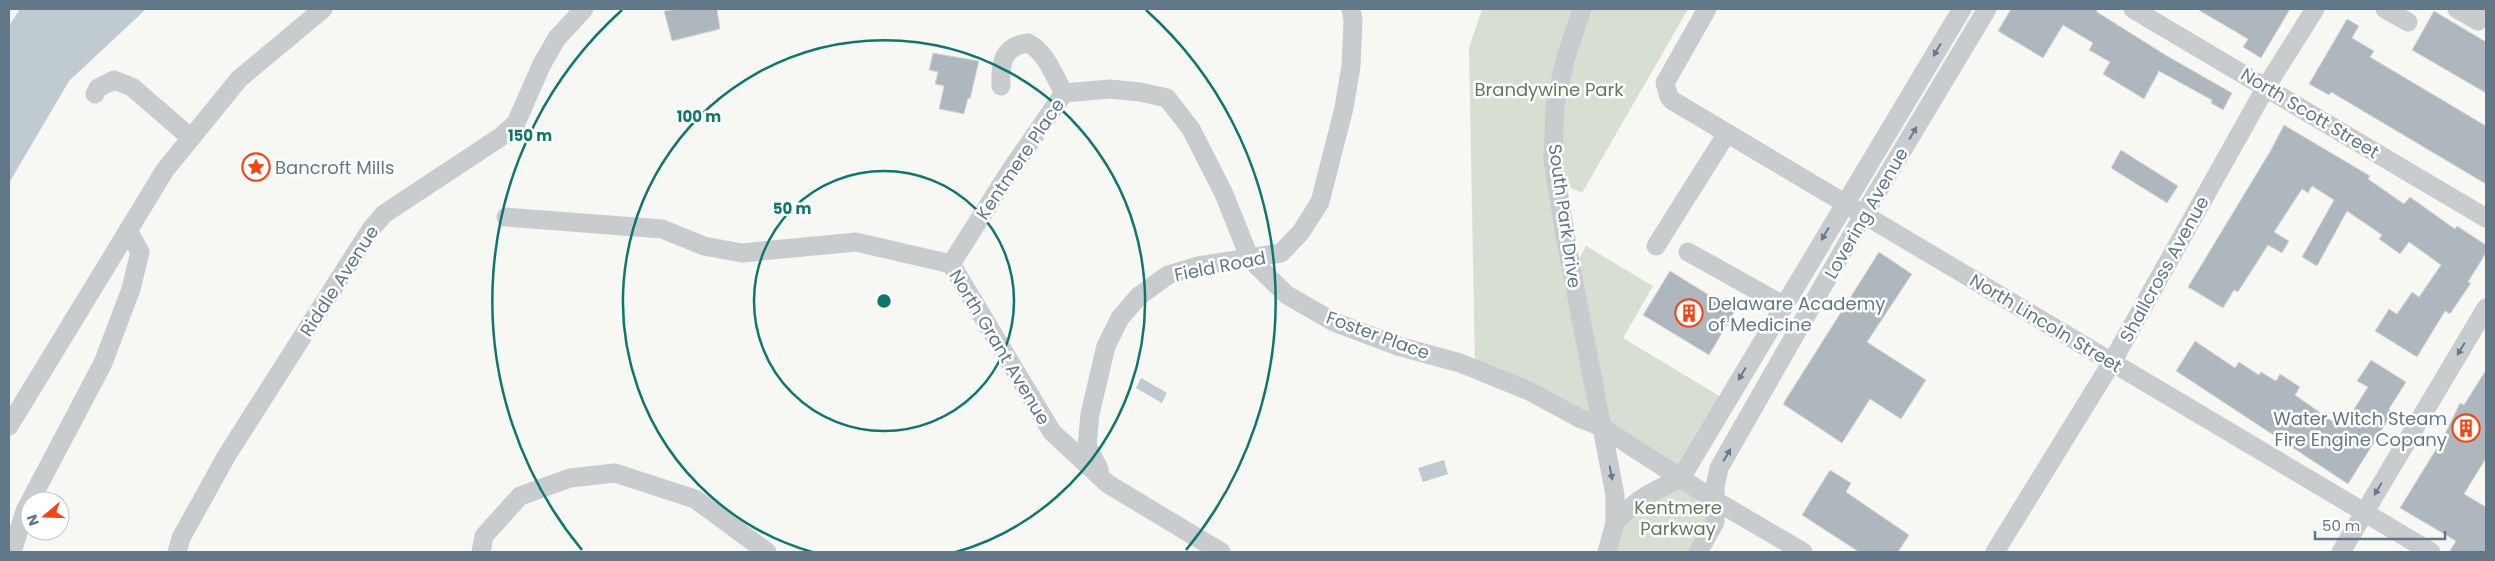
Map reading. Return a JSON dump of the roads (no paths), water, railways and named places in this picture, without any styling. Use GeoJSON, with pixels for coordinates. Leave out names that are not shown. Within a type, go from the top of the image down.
{"type":"FeatureCollection","features":[{"type":"Feature","properties":{"kind":"street"},"geometry":{"type":"LineString","coordinates":[[9,426],[165,170],[239,79],[323,9]]}},
{"type":"Feature","properties":{"kind":"street","name":"Riddle Avenue"},"geometry":{"type":"LineString","coordinates":[[177,552],[182,538],[227,455],[371,229],[384,214],[500,138],[516,123],[542,64],[557,38],[584,9]]}},
{"type":"Feature","properties":{"kind":"street","name":"Field Road"},"geometry":{"type":"LineString","coordinates":[[1108,484],[1087,446],[1090,414],[1106,346],[1120,318],[1138,296],[1168,275],[1198,266],[1280,254],[1301,232],[1320,202],[1344,108],[1351,66],[1353,20],[1350,9]]}},
{"type":"Feature","properties":{"kind":"street","name":"South Park Drive"},"geometry":{"type":"LineString","coordinates":[[1582,9],[1566,57],[1555,105],[1553,160],[1600,426]]}},
{"type":"Feature","properties":{"kind":"street","name":"North Lincoln Street"},"geometry":{"type":"LineString","coordinates":[[1707,9],[1665,83],[1666,89],[1674,101],[2431,552]]}},
{"type":"Feature","properties":{"kind":"street","name":"Lovering Avenue"},"geometry":{"type":"LineString","coordinates":[[1680,478],[1962,9]]}},
{"type":"Feature","properties":{"kind":"street","name":"Lovering Avenue"},"geometry":{"type":"LineString","coordinates":[[1716,501],[1715,487],[1719,468],[1864,214],[1987,9]]}},
{"type":"Feature","properties":{"kind":"street","name":"North Scott Street"},"geometry":{"type":"LineString","coordinates":[[2134,9],[2486,218]]}},
{"type":"Feature","properties":{"kind":"street","name":"Shallcross Avenue"},"geometry":{"type":"LineString","coordinates":[[1995,552],[2112,362],[2266,87],[2314,9]]}},
{"type":"Feature","properties":{"kind":"street"},"geometry":{"type":"LineString","coordinates":[[2385,9],[2408,22]]}},
{"type":"Feature","properties":{"kind":"street"},"geometry":{"type":"LineString","coordinates":[[2457,9],[2478,21],[2486,9]]}},
{"type":"Feature","properties":{"kind":"street"},"geometry":{"type":"LineString","coordinates":[[1001,86],[1000,66],[1006,52],[1015,46],[1028,43],[1038,49],[1064,93]]}},
{"type":"Feature","properties":{"kind":"street"},"geometry":{"type":"LineString","coordinates":[[95,94],[98,88],[114,80],[132,86],[191,138]]}},
{"type":"Feature","properties":{"kind":"street","name":"Kentmere Place"},"geometry":{"type":"LineString","coordinates":[[951,264],[1010,170],[1064,93],[1110,89],[1140,92]]}},
{"type":"Feature","properties":{"kind":"street","name":"Foster Place"},"geometry":{"type":"LineString","coordinates":[[1140,92],[1167,98],[1191,129],[1224,194],[1250,259],[1287,295],[1334,322],[1398,346],[1460,363],[1529,390],[1578,418],[1600,426],[1716,501],[1803,552]]}},
{"type":"Feature","properties":{"kind":"street"},"geometry":{"type":"LineString","coordinates":[[1656,246],[1727,133]]}},
{"type":"Feature","properties":{"kind":"street","name":"North Grant Avenue"},"geometry":{"type":"LineString","coordinates":[[506,217],[662,229],[704,246],[742,253],[856,242],[951,264],[1052,432],[1108,484],[1221,552]]}},
{"type":"Feature","properties":{"kind":"street"},"geometry":{"type":"LineString","coordinates":[[12,552],[24,511],[103,363],[131,289],[140,252],[128,230]]}},
{"type":"Feature","properties":{"kind":"street"},"geometry":{"type":"LineString","coordinates":[[1688,252],[1783,305]]}},
{"type":"Feature","properties":{"kind":"street"},"geometry":{"type":"LineString","coordinates":[[2341,552],[2486,308]]}},
{"type":"Feature","properties":{"kind":"street"},"geometry":{"type":"LineString","coordinates":[[1600,426],[1615,496],[1615,523],[1607,552]]}},
{"type":"Feature","properties":{"kind":"street"},"geometry":{"type":"LineString","coordinates":[[481,552],[484,536],[520,496],[570,478],[615,473],[694,499],[767,552]]}},
{"type":"Feature","properties":{"kind":"street"},"geometry":{"type":"LineString","coordinates":[[1615,523],[1633,503],[1647,493],[1680,478]]}},
{"type":"Feature","properties":{"kind":"street"},"geometry":{"type":"LineString","coordinates":[[1698,552],[1715,522],[1716,501]]}},
{"type":"Feature","properties":{"kind":"place","name":"Bancroft Mills"},"geometry":{"type":"Point","coordinates":[256,167]}},
{"type":"Feature","properties":{"kind":"place","name":"Delaware Academy of Medicine"},"geometry":{"type":"Point","coordinates":[1689,313]}},
{"type":"Feature","properties":{"kind":"place","name":"Water Witch Steam Fire Engine Copany"},"geometry":{"type":"Point","coordinates":[2466,428]}},
{"type":"Feature","properties":{"kind":"park label","name":"Brandywine Park"},"geometry":{"type":"Point","coordinates":[1549,89]}},
{"type":"Feature","properties":{"kind":"park label","name":"Kentmere Parkway"},"geometry":{"type":"Point","coordinates":[1678,517]}}]}
